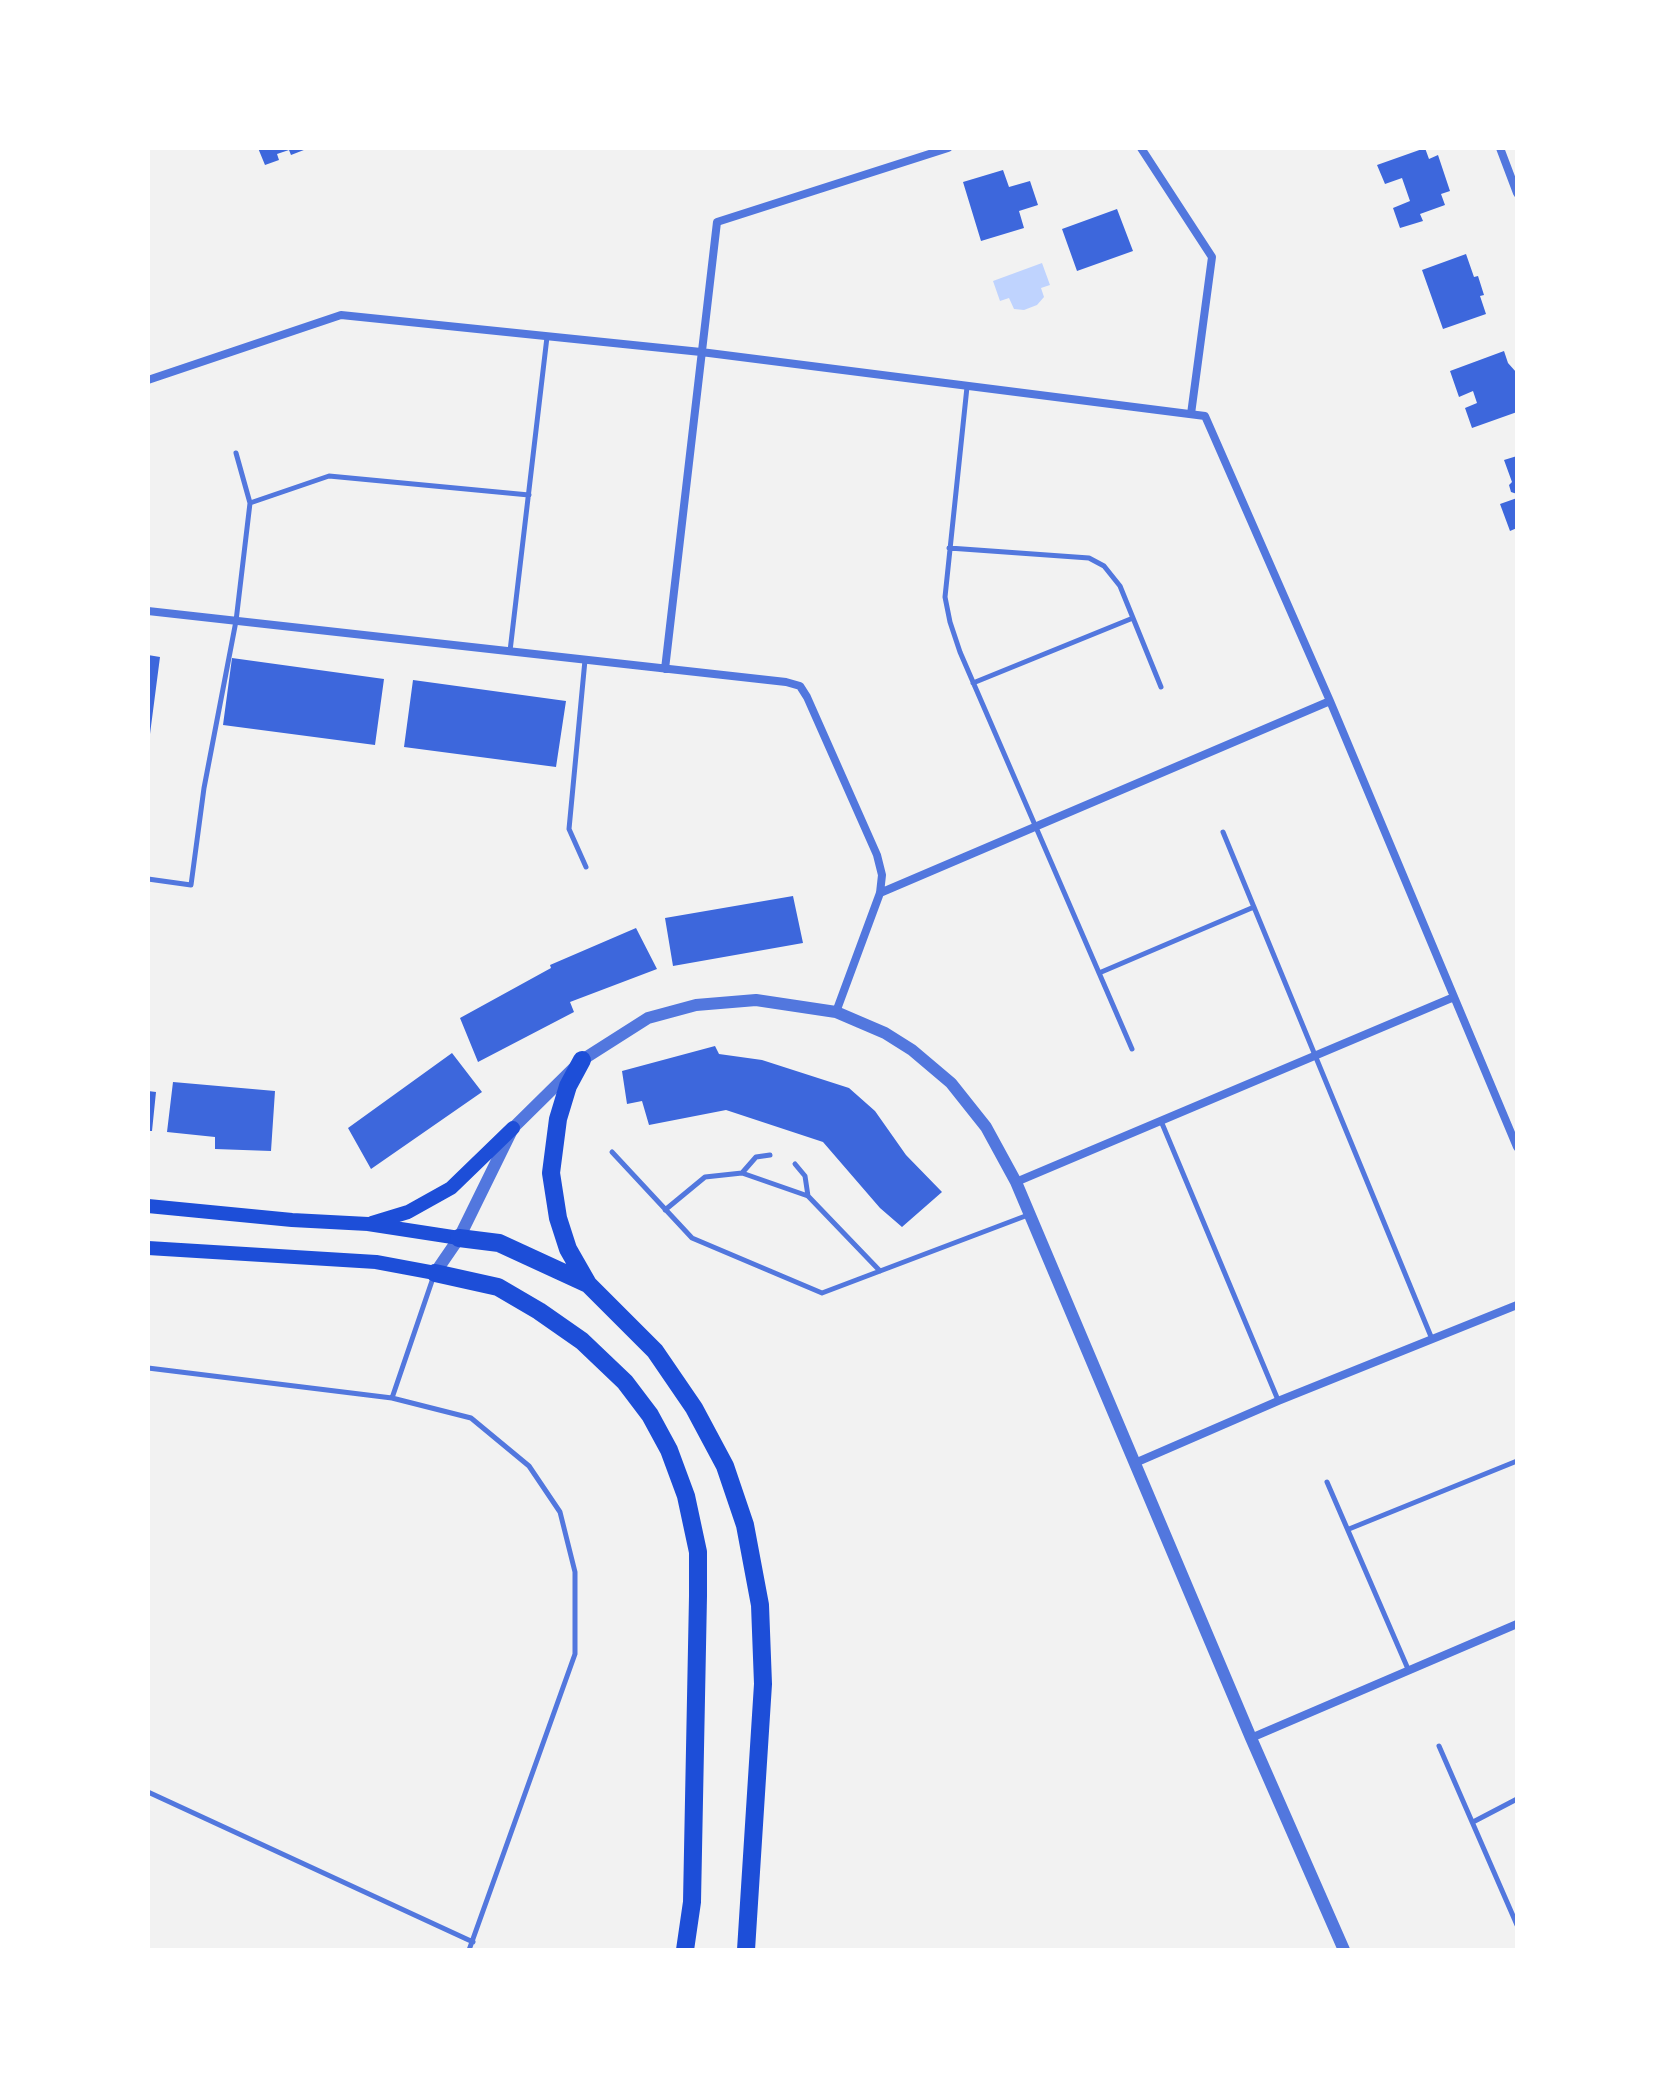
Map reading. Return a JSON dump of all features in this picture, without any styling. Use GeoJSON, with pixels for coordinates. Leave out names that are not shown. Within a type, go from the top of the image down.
{"type":"FeatureCollection","features":[{"type":"Feature","properties":{"kind":"highway"},"geometry":{"type":"LineString","coordinates":[[582,1060],[568,1086],[558,1119],[551,1173],[558,1218],[568,1249],[588,1284],[655,1351],[694,1408],[725,1466],[745,1525],[760,1605],[763,1684],[746,1950]]}},
{"type":"Feature","properties":{"kind":"highway"},"geometry":{"type":"LineString","coordinates":[[459,1238],[499,1243],[588,1284]]}},
{"type":"Feature","properties":{"kind":"highway"},"geometry":{"type":"LineString","coordinates":[[435,1273],[498,1287],[582,1341],[625,1382],[650,1415],[669,1450],[686,1496],[698,1552],[698,1596],[692,1902],[685,1950]]}},
{"type":"Feature","properties":{"kind":"main road"},"geometry":{"type":"LineString","coordinates":[[368,1224],[408,1212],[451,1188],[513,1128]]}},
{"type":"Feature","properties":{"kind":"main road"},"geometry":{"type":"LineString","coordinates":[[148,1206],[368,1224],[459,1238]]}},
{"type":"Feature","properties":{"kind":"main road"},"geometry":{"type":"LineString","coordinates":[[148,1248],[376,1262],[435,1273]]}},
{"type":"Feature","properties":{"kind":"street"},"geometry":{"type":"LineString","coordinates":[[665,669],[717,222],[948,148]]}},
{"type":"Feature","properties":{"kind":"street"},"geometry":{"type":"LineString","coordinates":[[1141,148],[1212,257],[1191,414]]}},
{"type":"Feature","properties":{"kind":"street"},"geometry":{"type":"LineString","coordinates":[[1500,148],[1517,193]]}},
{"type":"Feature","properties":{"kind":"street"},"geometry":{"type":"LineString","coordinates":[[148,380],[341,315],[701,352],[1205,416],[1330,701],[1517,1147]]}},
{"type":"Feature","properties":{"kind":"street"},"geometry":{"type":"LineString","coordinates":[[148,611],[800,686],[877,855],[882,875],[880,893],[836,1012]]}},
{"type":"Feature","properties":{"kind":"street"},"geometry":{"type":"LineString","coordinates":[[880,893],[1330,701]]}},
{"type":"Feature","properties":{"kind":"street"},"geometry":{"type":"LineString","coordinates":[[1016,1182],[1454,997]]}},
{"type":"Feature","properties":{"kind":"street"},"geometry":{"type":"LineString","coordinates":[[435,1273],[459,1238],[513,1128],[582,1060],[648,1018],[696,1005],[756,1000],[836,1012],[885,1033],[912,1050],[951,1083],[986,1127],[1016,1182],[1344,1950]]}},
{"type":"Feature","properties":{"kind":"street"},"geometry":{"type":"LineString","coordinates":[[1135,1463],[1278,1401],[1517,1305]]}},
{"type":"Feature","properties":{"kind":"street"},"geometry":{"type":"LineString","coordinates":[[1251,1738],[1517,1624]]}},
{"type":"Feature","properties":{"kind":"lane"},"geometry":{"type":"LineString","coordinates":[[510,652],[547,337]]}},
{"type":"Feature","properties":{"kind":"lane"},"geometry":{"type":"LineString","coordinates":[[967,386],[945,597],[950,622],[973,683],[1132,1049]]}},
{"type":"Feature","properties":{"kind":"lane"},"geometry":{"type":"LineString","coordinates":[[148,879],[191,885],[204,788],[236,621],[250,503],[236,453]]}},
{"type":"Feature","properties":{"kind":"lane"},"geometry":{"type":"LineString","coordinates":[[250,503],[329,476],[529,495]]}},
{"type":"Feature","properties":{"kind":"lane"},"geometry":{"type":"LineString","coordinates":[[949,548],[1089,558],[1104,566],[1120,586],[1161,687]]}},
{"type":"Feature","properties":{"kind":"lane"},"geometry":{"type":"LineString","coordinates":[[973,683],[1133,618]]}},
{"type":"Feature","properties":{"kind":"lane"},"geometry":{"type":"LineString","coordinates":[[585,660],[569,829],[586,867]]}},
{"type":"Feature","properties":{"kind":"lane"},"geometry":{"type":"LineString","coordinates":[[1223,832],[1432,1339]]}},
{"type":"Feature","properties":{"kind":"lane"},"geometry":{"type":"LineString","coordinates":[[1099,973],[1254,907]]}},
{"type":"Feature","properties":{"kind":"lane"},"geometry":{"type":"LineString","coordinates":[[1161,1121],[1278,1401]]}},
{"type":"Feature","properties":{"kind":"lane"},"geometry":{"type":"LineString","coordinates":[[612,1152],[692,1238],[822,1293],[1029,1215]]}},
{"type":"Feature","properties":{"kind":"lane"},"geometry":{"type":"LineString","coordinates":[[742,1173],[756,1157],[770,1155]]}},
{"type":"Feature","properties":{"kind":"lane"},"geometry":{"type":"LineString","coordinates":[[795,1164],[805,1176],[808,1196]]}},
{"type":"Feature","properties":{"kind":"lane"},"geometry":{"type":"LineString","coordinates":[[665,1210],[705,1177],[742,1173],[808,1196],[880,1271]]}},
{"type":"Feature","properties":{"kind":"lane"},"geometry":{"type":"LineString","coordinates":[[392,1398],[435,1273]]}},
{"type":"Feature","properties":{"kind":"lane"},"geometry":{"type":"LineString","coordinates":[[148,1368],[392,1398],[471,1418],[529,1466],[560,1512],[575,1572],[575,1654],[469,1950]]}},
{"type":"Feature","properties":{"kind":"lane"},"geometry":{"type":"LineString","coordinates":[[1349,1529],[1517,1461]]}},
{"type":"Feature","properties":{"kind":"lane"},"geometry":{"type":"LineString","coordinates":[[1327,1482],[1408,1669]]}},
{"type":"Feature","properties":{"kind":"lane"},"geometry":{"type":"LineString","coordinates":[[1439,1746],[1517,1925]]}},
{"type":"Feature","properties":{"kind":"lane"},"geometry":{"type":"LineString","coordinates":[[148,1792],[473,1942]]}},
{"type":"Feature","properties":{"kind":"lane"},"geometry":{"type":"LineString","coordinates":[[1473,1822],[1517,1799]]}},
{"type":"Feature","properties":{"kind":"water"},"geometry":{"type":"Polygon","coordinates":[[[1042,263],[1050,285],[1041,288],[1044,297],[1037,305],[1024,310],[1014,309],[1009,298],[1000,301],[993,281],[1042,263]]]}},
{"type":"Feature","properties":{"kind":"building"},"geometry":{"type":"Polygon","coordinates":[[[258,148],[309,148],[291,155],[289,150],[277,154],[279,160],[265,165],[258,148]]]}},
{"type":"Feature","properties":{"kind":"building"},"geometry":{"type":"Polygon","coordinates":[[[1425,148],[1429,159],[1438,155],[1450,191],[1441,194],[1445,205],[1420,214],[1423,221],[1400,228],[1393,208],[1410,201],[1402,178],[1385,184],[1377,165],[1425,148]]]}},
{"type":"Feature","properties":{"kind":"building"},"geometry":{"type":"Polygon","coordinates":[[[1003,170],[1009,187],[1030,181],[1038,205],[1019,211],[1024,228],[981,241],[963,182],[1003,170]]]}},
{"type":"Feature","properties":{"kind":"building"},"geometry":{"type":"Polygon","coordinates":[[[1117,209],[1133,251],[1077,271],[1062,229],[1117,209]]]}},
{"type":"Feature","properties":{"kind":"building"},"geometry":{"type":"Polygon","coordinates":[[[1466,254],[1474,277],[1478,276],[1486,314],[1443,329],[1422,270],[1466,254]]]}},
{"type":"Feature","properties":{"kind":"building"},"geometry":{"type":"Polygon","coordinates":[[[1504,351],[1508,363],[1516,372],[1517,412],[1472,428],[1465,408],[1477,403],[1473,391],[1459,397],[1450,371],[1504,351]]]}},
{"type":"Feature","properties":{"kind":"building"},"geometry":{"type":"Polygon","coordinates":[[[1517,456],[1517,494],[1511,492],[1509,485],[1512,482],[1504,460],[1517,456]]]}},
{"type":"Feature","properties":{"kind":"building"},"geometry":{"type":"Polygon","coordinates":[[[1517,498],[1517,528],[1510,531],[1500,504],[1517,498]]]}},
{"type":"Feature","properties":{"kind":"building"},"geometry":{"type":"Polygon","coordinates":[[[148,655],[160,657],[150,734],[148,734],[148,655]]]}},
{"type":"Feature","properties":{"kind":"building"},"geometry":{"type":"Polygon","coordinates":[[[232,658],[384,679],[375,745],[223,725],[232,658]]]}},
{"type":"Feature","properties":{"kind":"building"},"geometry":{"type":"Polygon","coordinates":[[[413,680],[566,701],[556,767],[404,747],[413,680]]]}},
{"type":"Feature","properties":{"kind":"building"},"geometry":{"type":"Polygon","coordinates":[[[793,896],[803,943],[673,966],[665,918],[793,896]]]}},
{"type":"Feature","properties":{"kind":"building"},"geometry":{"type":"Polygon","coordinates":[[[636,928],[657,969],[570,1002],[574,1012],[478,1062],[460,1018],[551,968],[550,965],[636,928]]]}},
{"type":"Feature","properties":{"kind":"building"},"geometry":{"type":"Polygon","coordinates":[[[715,1046],[719,1054],[762,1060],[849,1088],[875,1111],[906,1155],[942,1192],[902,1227],[880,1208],[823,1142],[726,1110],[649,1125],[642,1101],[627,1104],[622,1071],[715,1046]]]}},
{"type":"Feature","properties":{"kind":"building"},"geometry":{"type":"Polygon","coordinates":[[[452,1053],[482,1092],[371,1169],[348,1128],[452,1053]]]}},
{"type":"Feature","properties":{"kind":"building"},"geometry":{"type":"Polygon","coordinates":[[[173,1082],[275,1091],[271,1151],[215,1149],[215,1137],[167,1132],[173,1082]]]}},
{"type":"Feature","properties":{"kind":"building"},"geometry":{"type":"Polygon","coordinates":[[[148,1091],[156,1092],[152,1131],[148,1131],[148,1091]]]}}]}
